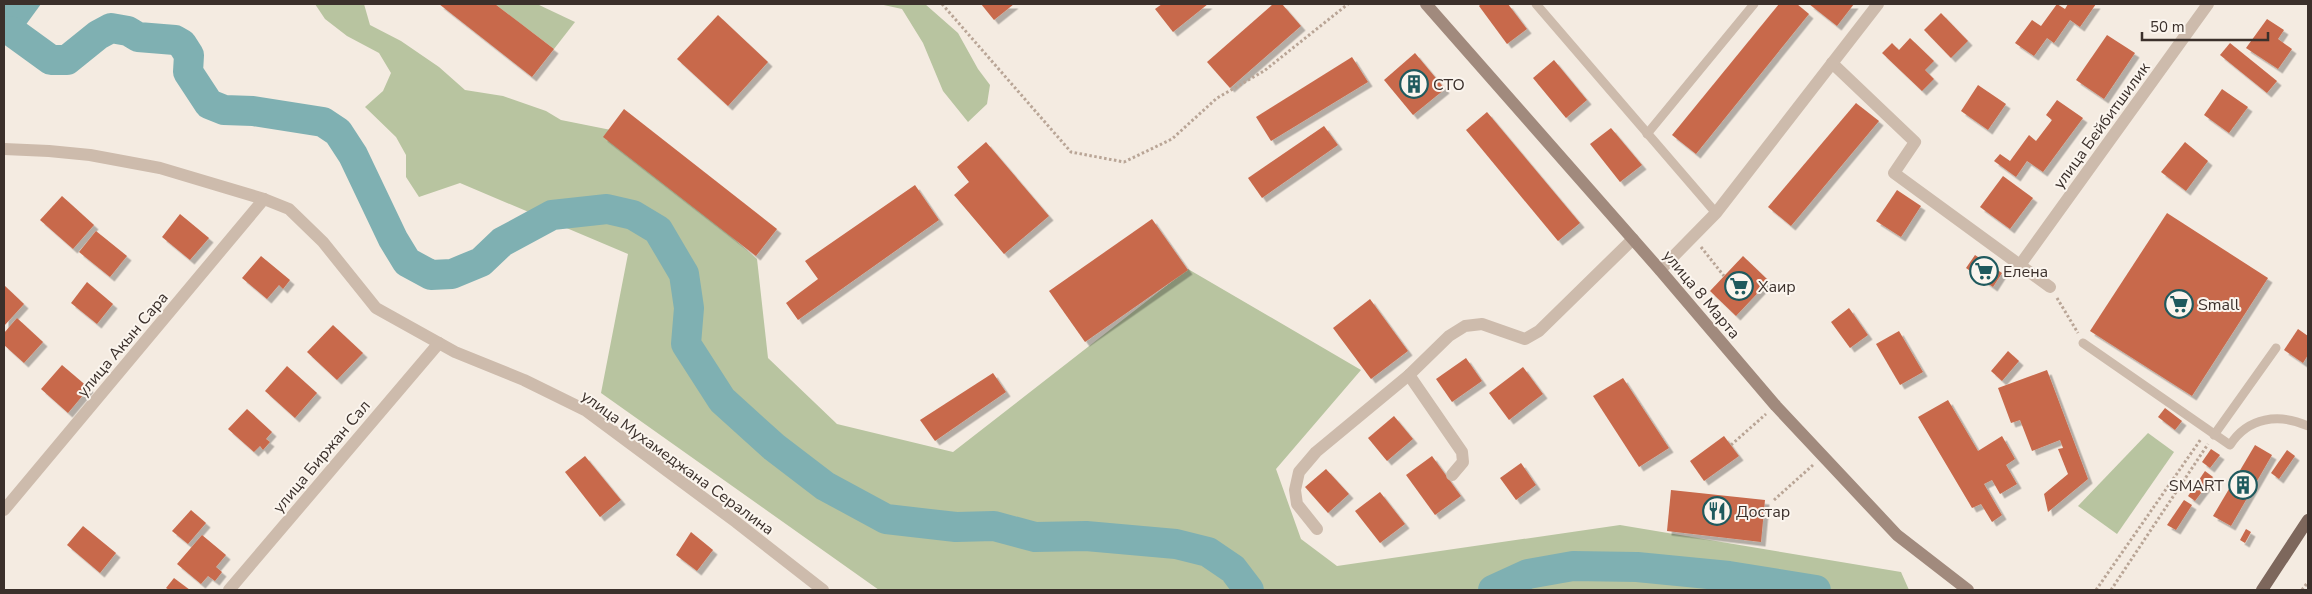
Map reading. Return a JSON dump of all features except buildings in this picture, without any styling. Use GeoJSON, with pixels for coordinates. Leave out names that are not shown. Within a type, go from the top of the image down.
{"type":"FeatureCollection","features":[{"type":"Feature","properties":{"kind":"main road"},"geometry":{"type":"LineString","coordinates":[[2262,590],[2308,520]]}},
{"type":"Feature","properties":{"kind":"street","name":"улица 8 Марта"},"geometry":{"type":"LineString","coordinates":[[1426,4],[1660,270],[1776,406],[1897,534],[1968,590]]}},
{"type":"Feature","properties":{"kind":"street"},"geometry":{"type":"LineString","coordinates":[[1660,270],[1716,213],[1878,4]]}},
{"type":"Feature","properties":{"kind":"street","name":"улица Бейбитшилик"},"geometry":{"type":"LineString","coordinates":[[2020,265],[2208,4]]}},
{"type":"Feature","properties":{"kind":"street"},"geometry":{"type":"LineString","coordinates":[[1832,63],[1915,142],[1894,173],[2050,287]]}},
{"type":"Feature","properties":{"kind":"street","name":"улица Мухамеджана Сералина"},"geometry":{"type":"LineString","coordinates":[[4,149],[49,150],[149,166],[264,199],[290,210],[323,242],[376,308],[454,352],[524,380],[585,410],[736,522],[823,590]]}},
{"type":"Feature","properties":{"kind":"street","name":"улица Акын Сара"},"geometry":{"type":"LineString","coordinates":[[4,510],[264,199]]}},
{"type":"Feature","properties":{"kind":"street"},"geometry":{"type":"LineString","coordinates":[[1317,530],[1297,504],[1295,490],[1299,472],[1316,452],[1409,375],[1449,336],[1465,326],[1482,324],[1525,339],[1539,331],[1632,239]]}},
{"type":"Feature","properties":{"kind":"street","name":"улица Биржан Сал"},"geometry":{"type":"LineString","coordinates":[[228,590],[439,343]]}},
{"type":"Feature","properties":{"kind":"street"},"geometry":{"type":"LineString","coordinates":[[1409,375],[1462,452],[1463,462],[1452,475]]}},
{"type":"Feature","properties":{"kind":"lane"},"geometry":{"type":"LineString","coordinates":[[1536,4],[1716,213]]}},
{"type":"Feature","properties":{"kind":"lane"},"geometry":{"type":"LineString","coordinates":[[1647,134],[1754,4]]}},
{"type":"Feature","properties":{"kind":"lane"},"geometry":{"type":"LineString","coordinates":[[2084,343],[2230,446],[2237,436],[2254,424],[2268,419],[2284,418],[2308,426]]}},
{"type":"Feature","properties":{"kind":"lane"},"geometry":{"type":"LineString","coordinates":[[2210,433],[2276,348]]}},
{"type":"Feature","properties":{"kind":"path"},"geometry":{"type":"LineString","coordinates":[[942,4],[1071,152],[1124,162],[1172,139],[1217,98],[1264,71],[1348,4]]}},
{"type":"Feature","properties":{"kind":"path"},"geometry":{"type":"LineString","coordinates":[[1693,236],[1724,276]]}},
{"type":"Feature","properties":{"kind":"path"},"geometry":{"type":"LineString","coordinates":[[2050,287],[2084,343]]}},
{"type":"Feature","properties":{"kind":"path"},"geometry":{"type":"LineString","coordinates":[[1731,445],[1776,406]]}},
{"type":"Feature","properties":{"kind":"path"},"geometry":{"type":"LineString","coordinates":[[2096,590],[2210,433]]}},
{"type":"Feature","properties":{"kind":"path"},"geometry":{"type":"LineString","coordinates":[[2111,590],[2210,433]]}},
{"type":"Feature","properties":{"kind":"path"},"geometry":{"type":"LineString","coordinates":[[1774,500],[1823,456]]}},
{"type":"Feature","properties":{"kind":"path"},"geometry":{"type":"LineString","coordinates":[[2302,590],[2308,582]]}},
{"type":"Feature","properties":{"kind":"green space"},"geometry":{"type":"Polygon","coordinates":[[[315,4],[364,4],[370,25],[401,41],[439,67],[465,90],[503,96],[546,111],[561,120],[611,130],[757,259],[768,358],[837,424],[953,452],[1188,269],[1361,370],[1276,469],[1301,539],[1337,566],[1620,525],[1901,572],[1909,590],[879,590],[601,393],[628,254],[460,183],[419,197],[406,177],[406,155],[396,137],[365,107],[383,91],[391,73],[379,53],[347,36],[325,19],[315,4]]]}},
{"type":"Feature","properties":{"kind":"green space"},"geometry":{"type":"Polygon","coordinates":[[[495,4],[537,4],[575,22],[554,49],[495,4]]]}},
{"type":"Feature","properties":{"kind":"green space"},"geometry":{"type":"Polygon","coordinates":[[[879,4],[925,4],[958,33],[978,69],[990,85],[987,104],[968,122],[943,91],[923,43],[902,9],[879,4]]]}},
{"type":"Feature","properties":{"kind":"green space"},"geometry":{"type":"Polygon","coordinates":[[[2148,433],[2174,452],[2117,534],[2078,506],[2148,433]]]}},
{"type":"Feature","properties":{"kind":"water"},"geometry":{"type":"Polygon","coordinates":[[[4,4],[41,4],[22,30],[4,32],[4,4]]]}},
{"type":"Feature","properties":{"kind":"waterway"},"geometry":{"type":"LineString","coordinates":[[11,31],[51,60],[67,60],[98,35],[111,28],[128,31],[138,37],[175,40],[182,44],[189,55],[188,72],[209,104],[224,110],[253,111],[323,122],[338,132],[353,155],[393,239],[407,262],[431,275],[452,274],[481,262],[502,242],[552,215],[607,209],[633,215],[658,230],[684,274],[689,308],[686,344],[722,400],[774,447],[825,486],[886,519],[956,527],[994,526],[1035,537],[1086,536],[1176,544],[1208,552],[1233,569],[1249,590]]}},
{"type":"Feature","properties":{"kind":"waterway"},"geometry":{"type":"LineString","coordinates":[[1493,590],[1528,574],[1573,566],[1637,567],[1729,576],[1816,590]]}},
{"type":"Feature","properties":{"kind":"place","name":"СТО"},"geometry":{"type":"Point","coordinates":[1414,84]}},
{"type":"Feature","properties":{"kind":"place","name":"Елена"},"geometry":{"type":"Point","coordinates":[1984,271]}},
{"type":"Feature","properties":{"kind":"place","name":"Хаир"},"geometry":{"type":"Point","coordinates":[1739,286]}},
{"type":"Feature","properties":{"kind":"place","name":"Small"},"geometry":{"type":"Point","coordinates":[2179,304]}},
{"type":"Feature","properties":{"kind":"place","name":"SMART"},"geometry":{"type":"Point","coordinates":[2243,485]}},
{"type":"Feature","properties":{"kind":"place","name":"Достар"},"geometry":{"type":"Point","coordinates":[1717,511]}}]}
